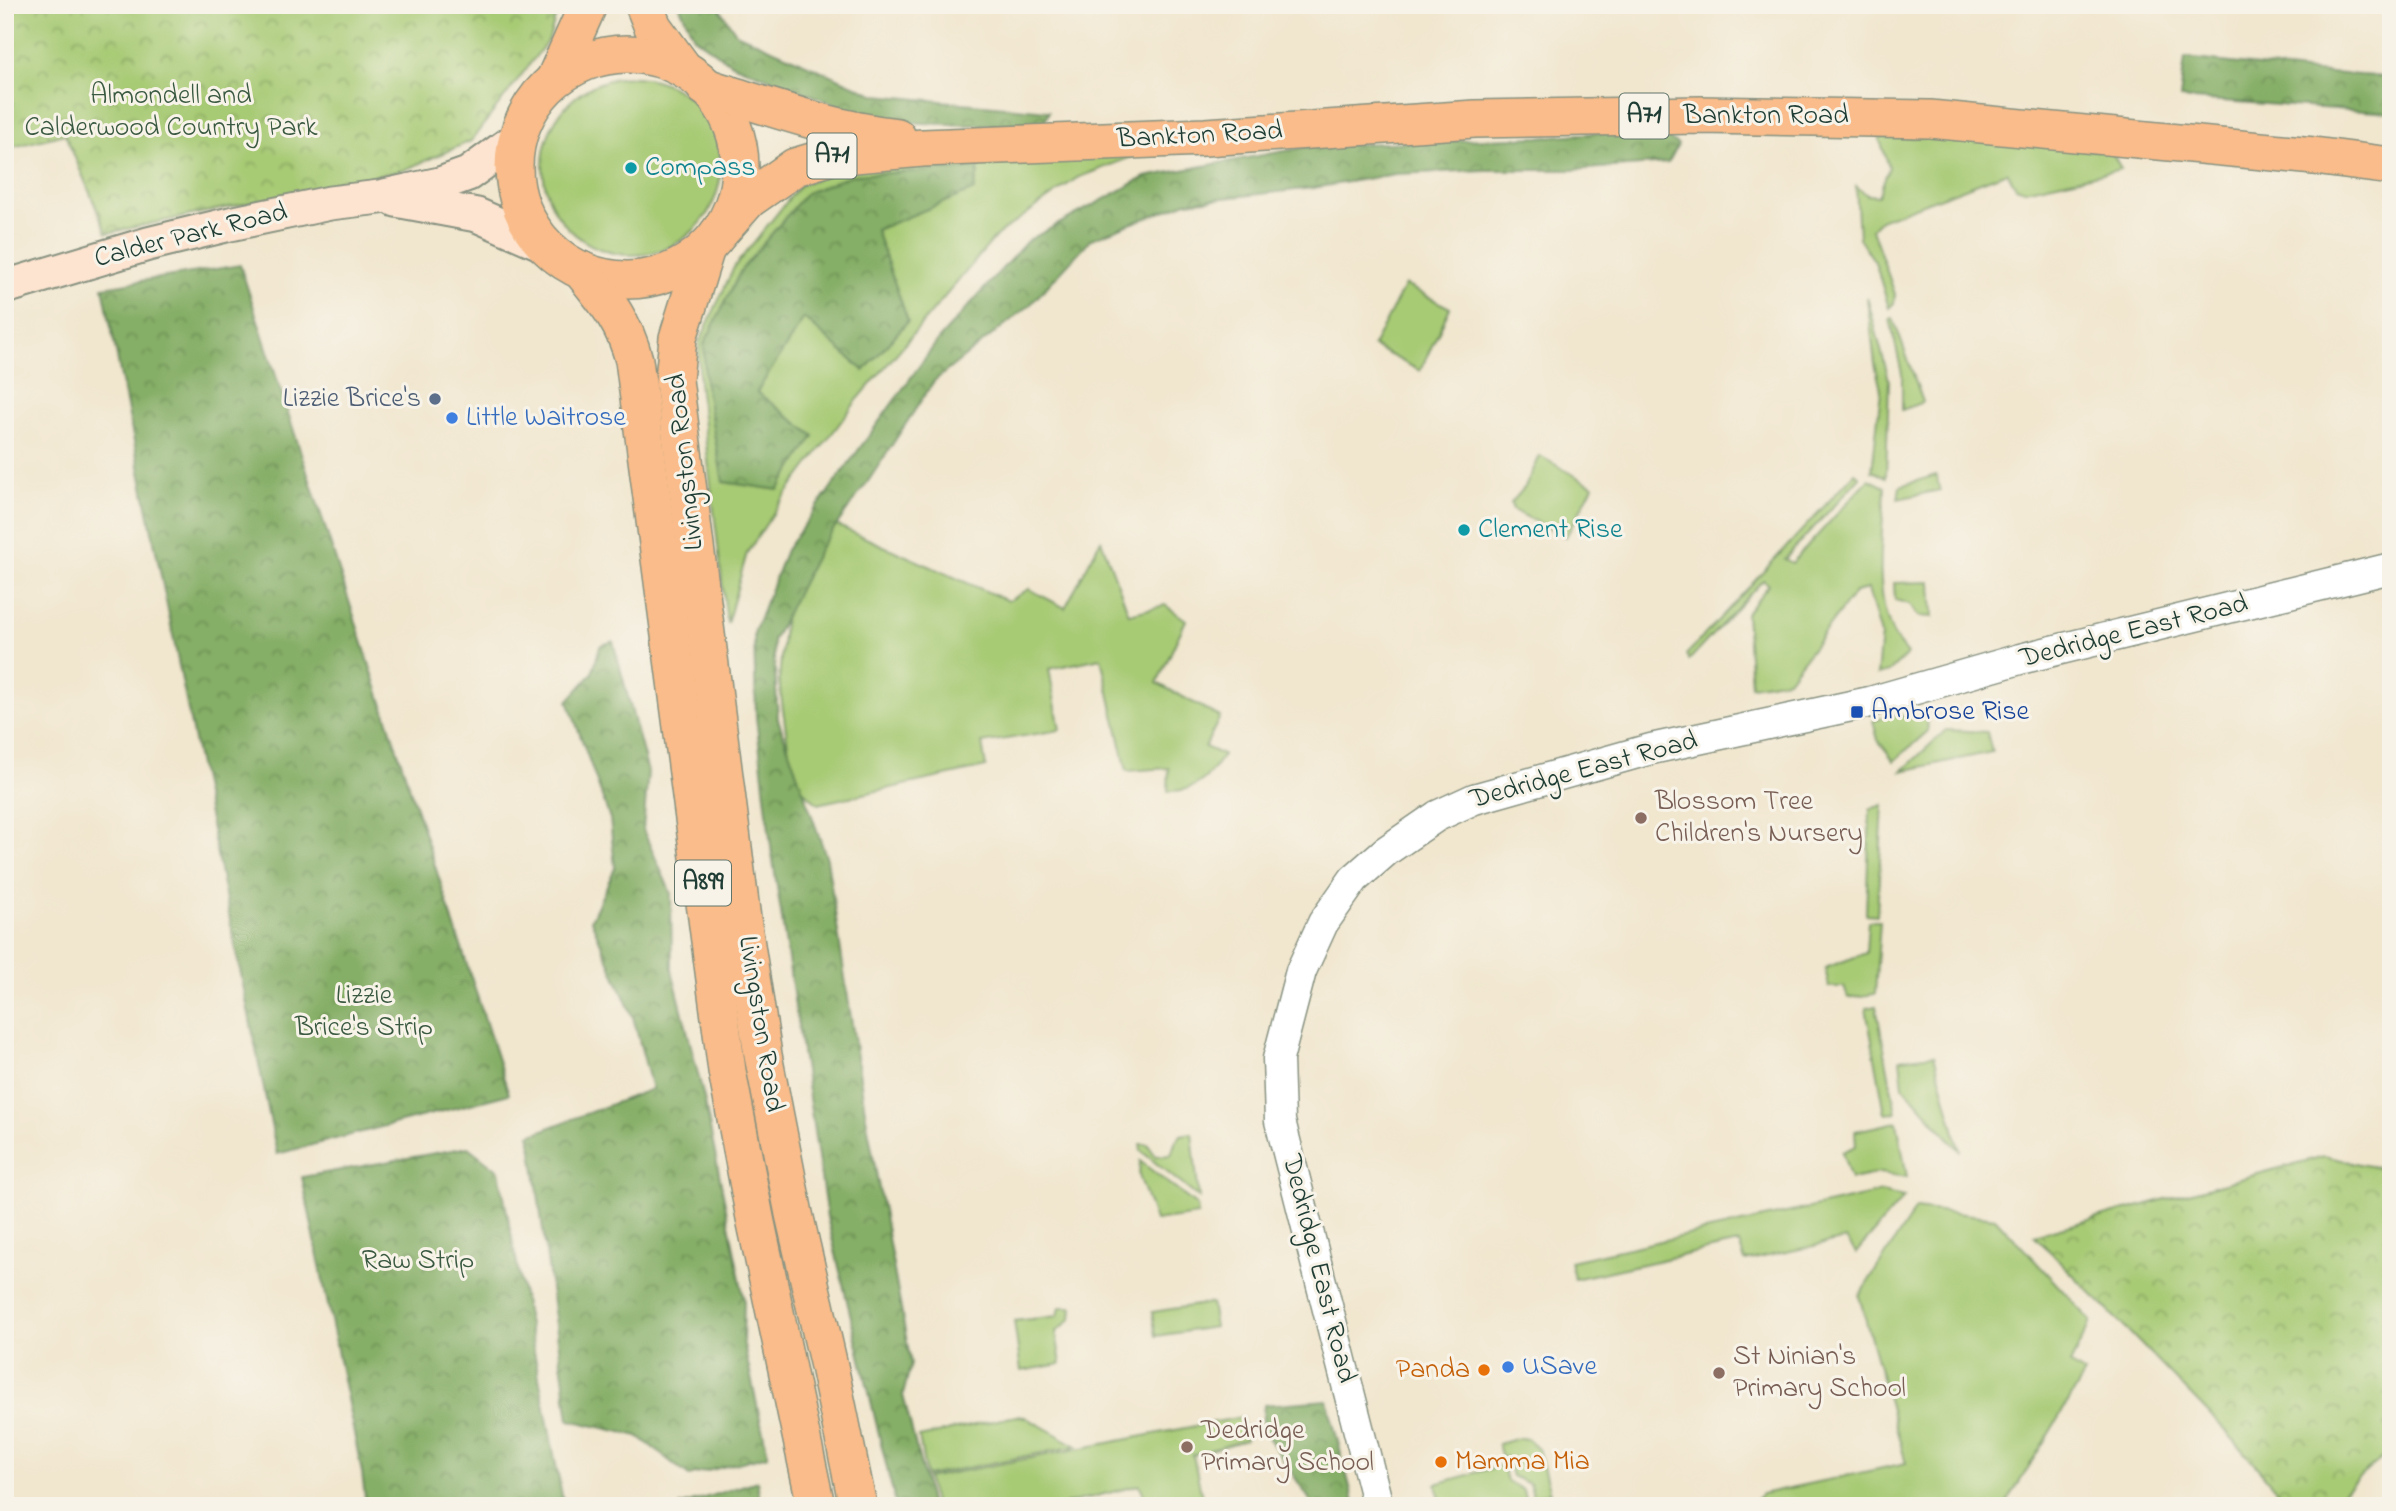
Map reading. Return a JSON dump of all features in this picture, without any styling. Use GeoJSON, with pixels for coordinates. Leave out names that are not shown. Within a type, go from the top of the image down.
{"type":"FeatureCollection","features":[{"type":"Feature","properties":{"kind":"main road","name":"A71"},"geometry":{"type":"LineString","coordinates":[[588,5],[555,79],[525,115],[516,139],[513,170],[517,195],[545,245],[555,255],[581,270],[613,279],[647,278],[693,261],[712,241],[735,201],[740,165],[734,132],[717,99],[694,78],[653,27],[644,5]]}},
{"type":"Feature","properties":{"kind":"main road","name":"A71"},"geometry":{"type":"LineString","coordinates":[[555,79],[579,65],[608,55],[630,54],[650,56],[694,78]]}},
{"type":"Feature","properties":{"kind":"main road","name":"Bankton Road"},"geometry":{"type":"LineString","coordinates":[[694,78],[870,134],[972,146]]}},
{"type":"Feature","properties":{"kind":"main road","name":"Bankton Road"},"geometry":{"type":"LineString","coordinates":[[712,241],[749,199],[795,167],[832,156],[972,146],[1205,137],[1475,119],[1700,115],[1930,119],[2314,156],[2379,166]]}},
{"type":"Feature","properties":{"kind":"main road"},"geometry":{"type":"LineString","coordinates":[[380,197],[440,184],[468,173],[516,139]]}},
{"type":"Feature","properties":{"kind":"main road"},"geometry":{"type":"LineString","coordinates":[[2314,156],[2391,148]]}},
{"type":"Feature","properties":{"kind":"main road"},"geometry":{"type":"LineString","coordinates":[[380,197],[477,215],[545,245]]}},
{"type":"Feature","properties":{"kind":"main road","name":"Calder Park Road"},"geometry":{"type":"LineString","coordinates":[[5,286],[148,244],[230,224],[330,203],[380,197]]}},
{"type":"Feature","properties":{"kind":"main road","name":"Livingston Road"},"geometry":{"type":"LineString","coordinates":[[712,241],[684,316],[675,359],[674,380],[742,919],[763,1055],[794,1214],[858,1506]]}},
{"type":"Feature","properties":{"kind":"main road","name":"Livingston Road"},"geometry":{"type":"LineString","coordinates":[[581,270],[619,318],[634,360],[727,1071],[816,1506]]}},
{"type":"Feature","properties":{"kind":"street","name":"Dedridge East Road"},"geometry":{"type":"LineString","coordinates":[[1378,1506],[1279,1121],[1278,1059],[1301,971],[1323,923],[1354,879],[1386,851],[1437,816],[1474,799],[1535,780],[1651,749],[1870,702],[2020,659],[2391,568]]}},
{"type":"Feature","properties":{"kind":"green space","name":"Almondell and Calderwood Country Park"},"geometry":{"type":"Polygon","coordinates":[[[5,5],[559,5],[549,39],[471,141],[404,170],[107,233],[65,134],[5,149],[5,5]]]}},
{"type":"Feature","properties":{"kind":"green space"},"geometry":{"type":"Polygon","coordinates":[[[679,5],[717,5],[736,33],[876,95],[1049,111],[1044,124],[967,125],[878,121],[732,64],[694,37],[679,5]]]}},
{"type":"Feature","properties":{"kind":"green space"},"geometry":{"type":"Polygon","coordinates":[[[2185,58],[2391,77],[2391,113],[2180,98],[2185,58]]]}},
{"type":"Feature","properties":{"kind":"green space"},"geometry":{"type":"Polygon","coordinates":[[[632,77],[666,84],[695,103],[714,132],[721,166],[714,200],[695,229],[666,248],[632,255],[598,248],[569,229],[550,200],[543,166],[550,132],[569,103],[598,84],[632,77]]]}},
{"type":"Feature","properties":{"kind":"green space"},"geometry":{"type":"Polygon","coordinates":[[[1655,129],[1678,145],[1668,163],[1572,170],[1395,174],[1313,188],[1187,202],[1091,239],[1030,305],[934,381],[869,480],[820,548],[773,641],[778,719],[827,859],[866,1117],[911,1364],[903,1395],[931,1506],[896,1506],[827,1217],[771,847],[756,717],[754,633],[786,550],[939,339],[1027,241],[1145,177],[1311,146],[1539,137],[1655,129]]]}},
{"type":"Feature","properties":{"kind":"green space"},"geometry":{"type":"Polygon","coordinates":[[[1879,137],[1978,139],[2112,152],[2121,169],[2025,190],[2016,187],[2007,172],[1880,220],[1872,229],[1895,294],[1894,303],[1889,308],[1875,262],[1859,238],[1856,186],[1867,195],[1878,196],[1889,167],[1879,137]]]}},
{"type":"Feature","properties":{"kind":"green space"},"geometry":{"type":"Polygon","coordinates":[[[1141,153],[1077,178],[997,235],[858,399],[782,500],[747,553],[727,624],[699,383],[699,343],[734,267],[800,185],[849,166],[1141,153]]]}},
{"type":"Feature","properties":{"kind":"green space"},"geometry":{"type":"Polygon","coordinates":[[[979,168],[974,190],[876,230],[908,321],[864,371],[804,318],[757,392],[814,436],[778,490],[723,482],[705,384],[704,344],[741,270],[806,193],[851,175],[979,168]]]}},
{"type":"Feature","properties":{"kind":"green space","name":"Lizzie Brice's Strip"},"geometry":{"type":"Polygon","coordinates":[[[240,265],[509,1094],[277,1154],[103,287],[240,265]]]}},
{"type":"Feature","properties":{"kind":"green space"},"geometry":{"type":"Polygon","coordinates":[[[1405,285],[1450,308],[1420,371],[1373,346],[1405,285]]]}},
{"type":"Feature","properties":{"kind":"green space"},"geometry":{"type":"Polygon","coordinates":[[[1867,297],[1889,380],[1886,477],[1872,471],[1881,390],[1867,297]]]}},
{"type":"Feature","properties":{"kind":"green space"},"geometry":{"type":"Polygon","coordinates":[[[1893,318],[1923,402],[1902,410],[1902,374],[1890,319],[1893,318]]]}},
{"type":"Feature","properties":{"kind":"green space"},"geometry":{"type":"Polygon","coordinates":[[[1540,456],[1593,486],[1566,537],[1513,510],[1511,503],[1525,487],[1540,456]]]}},
{"type":"Feature","properties":{"kind":"green space"},"geometry":{"type":"Polygon","coordinates":[[[1855,473],[1860,477],[1785,559],[1792,563],[1869,479],[1885,487],[1881,543],[1883,603],[1895,637],[1908,654],[1889,672],[1877,675],[1881,635],[1868,589],[1855,592],[1788,680],[1751,686],[1746,613],[1769,585],[1763,580],[1689,660],[1686,655],[1855,473]]]}},
{"type":"Feature","properties":{"kind":"green space"},"geometry":{"type":"Polygon","coordinates":[[[1936,475],[1940,490],[1898,499],[1900,486],[1936,475]]]}},
{"type":"Feature","properties":{"kind":"green space"},"geometry":{"type":"Polygon","coordinates":[[[827,521],[1008,601],[1029,589],[1065,608],[1101,540],[1129,614],[1165,605],[1186,620],[1157,683],[1220,717],[1205,747],[1223,755],[1207,777],[1194,786],[1178,791],[1168,791],[1169,768],[1127,771],[1101,658],[1049,669],[1060,730],[982,743],[986,767],[818,804],[793,781],[779,681],[785,613],[827,521]]]}},
{"type":"Feature","properties":{"kind":"green space"},"geometry":{"type":"Polygon","coordinates":[[[1931,582],[1933,617],[1918,616],[1910,604],[1895,600],[1894,583],[1931,582]]]}},
{"type":"Feature","properties":{"kind":"green space"},"geometry":{"type":"Polygon","coordinates":[[[613,641],[648,772],[643,830],[671,893],[672,970],[704,1098],[744,1299],[743,1341],[768,1455],[689,1476],[638,1436],[569,1420],[530,1135],[652,1089],[633,1017],[591,920],[615,868],[610,819],[568,701],[592,674],[600,646],[613,641]]]}},
{"type":"Feature","properties":{"kind":"green space"},"geometry":{"type":"Polygon","coordinates":[[[1891,715],[1927,719],[1928,731],[1894,761],[1878,740],[1873,721],[1891,715]]]}},
{"type":"Feature","properties":{"kind":"green space"},"geometry":{"type":"Polygon","coordinates":[[[1946,730],[1987,732],[1992,752],[1902,771],[1946,730]]]}},
{"type":"Feature","properties":{"kind":"green space"},"geometry":{"type":"Polygon","coordinates":[[[1883,805],[1877,915],[1866,914],[1870,809],[1883,805]]]}},
{"type":"Feature","properties":{"kind":"green space"},"geometry":{"type":"Polygon","coordinates":[[[1868,921],[1880,921],[1875,994],[1848,998],[1844,987],[1829,987],[1825,968],[1866,953],[1868,921]]]}},
{"type":"Feature","properties":{"kind":"green space"},"geometry":{"type":"Polygon","coordinates":[[[1876,1006],[1896,1112],[1885,1113],[1866,1008],[1876,1006]]]}},
{"type":"Feature","properties":{"kind":"green space"},"geometry":{"type":"Polygon","coordinates":[[[1934,1055],[1960,1151],[1903,1086],[1900,1059],[1934,1055]]]}},
{"type":"Feature","properties":{"kind":"green space"},"geometry":{"type":"Polygon","coordinates":[[[1897,1122],[1907,1177],[1880,1173],[1851,1179],[1842,1152],[1856,1146],[1855,1131],[1897,1122]]]}},
{"type":"Feature","properties":{"kind":"green space"},"geometry":{"type":"Polygon","coordinates":[[[1192,1133],[1199,1198],[1141,1151],[1140,1144],[1148,1144],[1155,1156],[1171,1155],[1181,1135],[1192,1133]]]}},
{"type":"Feature","properties":{"kind":"green space","name":"Raw Strip"},"geometry":{"type":"Polygon","coordinates":[[[468,1147],[499,1171],[564,1506],[366,1506],[362,1473],[302,1177],[468,1147]]]}},
{"type":"Feature","properties":{"kind":"green space"},"geometry":{"type":"Polygon","coordinates":[[[2324,1156],[2391,1171],[2391,1451],[2329,1506],[2290,1506],[2226,1431],[2034,1235],[2324,1156]]]}},
{"type":"Feature","properties":{"kind":"green space"},"geometry":{"type":"Polygon","coordinates":[[[1140,1161],[1197,1206],[1198,1215],[1155,1221],[1139,1175],[1140,1161]]]}},
{"type":"Feature","properties":{"kind":"green space"},"geometry":{"type":"Polygon","coordinates":[[[1881,1192],[1904,1197],[1856,1253],[1846,1239],[1745,1261],[1739,1243],[1574,1279],[1570,1261],[1881,1192]]]}},
{"type":"Feature","properties":{"kind":"green space"},"geometry":{"type":"Polygon","coordinates":[[[1916,1208],[1995,1218],[2091,1321],[2070,1364],[2085,1374],[2005,1506],[1749,1506],[1762,1494],[1906,1463],[1859,1296],[1916,1208]]]}},
{"type":"Feature","properties":{"kind":"green space"},"geometry":{"type":"Polygon","coordinates":[[[1211,1303],[1215,1327],[1156,1336],[1152,1312],[1211,1303]]]}},
{"type":"Feature","properties":{"kind":"green space"},"geometry":{"type":"Polygon","coordinates":[[[1060,1307],[1072,1307],[1071,1319],[1056,1332],[1061,1364],[1021,1371],[1014,1321],[1058,1316],[1060,1307]]]}},
{"type":"Feature","properties":{"kind":"green space"},"geometry":{"type":"Polygon","coordinates":[[[1327,1400],[1355,1506],[1314,1506],[1262,1428],[1264,1405],[1327,1400]]]}},
{"type":"Feature","properties":{"kind":"green space"},"geometry":{"type":"Polygon","coordinates":[[[1016,1416],[1025,1417],[1077,1446],[926,1476],[919,1437],[1016,1416]]]}},
{"type":"Feature","properties":{"kind":"green space"},"geometry":{"type":"Polygon","coordinates":[[[1242,1417],[1246,1440],[1193,1455],[1202,1497],[1194,1506],[1148,1506],[1140,1485],[1065,1506],[935,1506],[927,1478],[1242,1417]]]}},
{"type":"Feature","properties":{"kind":"green space"},"geometry":{"type":"Polygon","coordinates":[[[1519,1438],[1528,1439],[1538,1448],[1550,1493],[1533,1497],[1530,1484],[1512,1476],[1507,1457],[1502,1458],[1498,1444],[1519,1438]]]}},
{"type":"Feature","properties":{"kind":"green space"},"geometry":{"type":"Polygon","coordinates":[[[1503,1465],[1507,1481],[1523,1490],[1526,1502],[1508,1506],[1442,1506],[1436,1484],[1503,1465]]]}},
{"type":"Feature","properties":{"kind":"green space"},"geometry":{"type":"Polygon","coordinates":[[[757,1481],[761,1506],[679,1506],[757,1481]]]}},
{"type":"Feature","properties":{"kind":"place","name":"Compass"},"geometry":{"type":"Point","coordinates":[631,168]}},
{"type":"Feature","properties":{"kind":"place","name":"Lizzie Brice's"},"geometry":{"type":"Point","coordinates":[435,399]}},
{"type":"Feature","properties":{"kind":"place","name":"Little Waitrose"},"geometry":{"type":"Point","coordinates":[452,418]}},
{"type":"Feature","properties":{"kind":"place","name":"Clement Rise"},"geometry":{"type":"Point","coordinates":[1464,530]}},
{"type":"Feature","properties":{"kind":"place","name":"Ambrose Rise"},"geometry":{"type":"Point","coordinates":[1857,712]}},
{"type":"Feature","properties":{"kind":"place","name":"Blossom Tree Children's Nursery"},"geometry":{"type":"Point","coordinates":[1641,818]}},
{"type":"Feature","properties":{"kind":"place","name":"USave"},"geometry":{"type":"Point","coordinates":[1508,1367]}},
{"type":"Feature","properties":{"kind":"place","name":"Panda"},"geometry":{"type":"Point","coordinates":[1484,1370]}},
{"type":"Feature","properties":{"kind":"place","name":"St Ninian's Primary School"},"geometry":{"type":"Point","coordinates":[1719,1373]}},
{"type":"Feature","properties":{"kind":"place","name":"Dedridge Primary School"},"geometry":{"type":"Point","coordinates":[1187,1447]}},
{"type":"Feature","properties":{"kind":"place","name":"Mamma Mia"},"geometry":{"type":"Point","coordinates":[1441,1462]}}]}
